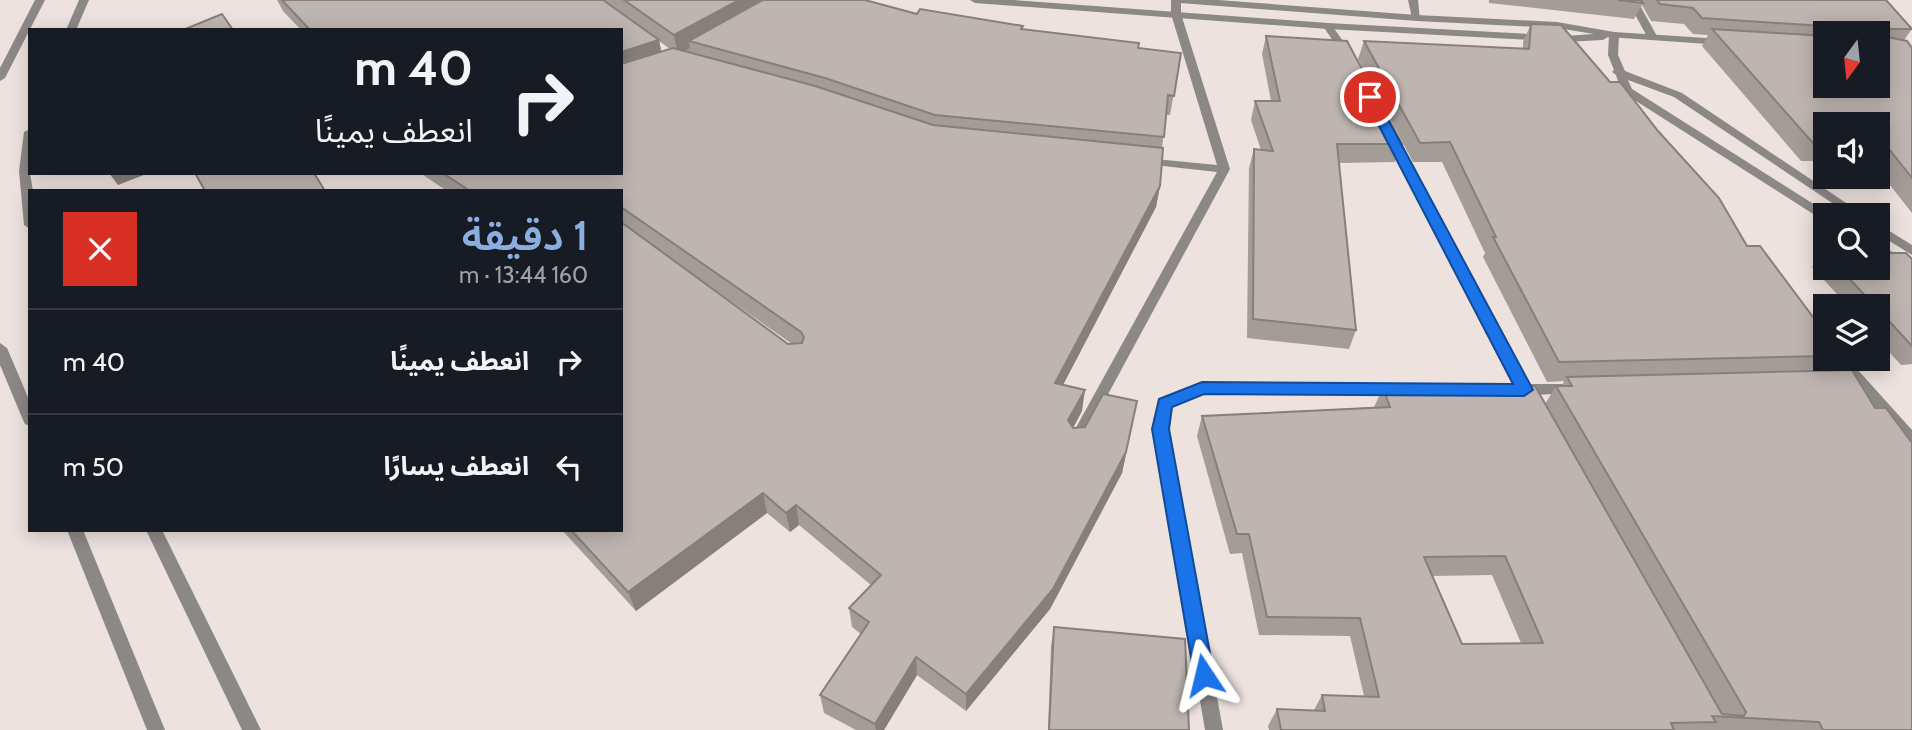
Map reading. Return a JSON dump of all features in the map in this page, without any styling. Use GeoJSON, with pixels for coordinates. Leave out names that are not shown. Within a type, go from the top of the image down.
{"type":"FeatureCollection","features":[{"type":"Feature","properties":{"kind":"street"},"geometry":{"type":"LineString","coordinates":[[0,78],[40,0]]}},
{"type":"Feature","properties":{"kind":"street"},"geometry":{"type":"LineString","coordinates":[[72,28],[84,0]]}},
{"type":"Feature","properties":{"kind":"street"},"geometry":{"type":"LineString","coordinates":[[975,0],[1328,26],[1566,39],[1614,35]]}},
{"type":"Feature","properties":{"kind":"street"},"geometry":{"type":"LineString","coordinates":[[1074,442],[1224,169],[1176,14],[1178,0],[1417,18],[1557,25],[1614,35],[1732,42]]}},
{"type":"Feature","properties":{"kind":"street"},"geometry":{"type":"LineString","coordinates":[[1413,0],[1417,18]]}},
{"type":"Feature","properties":{"kind":"street"},"geometry":{"type":"LineString","coordinates":[[1632,0],[1653,38]]}},
{"type":"Feature","properties":{"kind":"street"},"geometry":{"type":"LineString","coordinates":[[1328,26],[1357,73]]}},
{"type":"Feature","properties":{"kind":"street"},"geometry":{"type":"LineString","coordinates":[[1614,35],[1613,55],[1617,72],[1623,88],[1641,117]]}},
{"type":"Feature","properties":{"kind":"street"},"geometry":{"type":"LineString","coordinates":[[1617,72],[1678,95],[1840,203]]}},
{"type":"Feature","properties":{"kind":"street"},"geometry":{"type":"LineString","coordinates":[[1623,88],[1813,208]]}},
{"type":"Feature","properties":{"kind":"street"},"geometry":{"type":"LineString","coordinates":[[1383,121],[1522,394],[1580,388]]}},
{"type":"Feature","properties":{"kind":"street"},"geometry":{"type":"LineString","coordinates":[[28,148],[25,171],[28,203]]}},
{"type":"Feature","properties":{"kind":"street"},"geometry":{"type":"LineString","coordinates":[[1127,160],[1224,169]]}},
{"type":"Feature","properties":{"kind":"street"},"geometry":{"type":"LineString","coordinates":[[1890,236],[1912,251]]}},
{"type":"Feature","properties":{"kind":"street"},"geometry":{"type":"LineString","coordinates":[[1890,255],[1912,269]]}},
{"type":"Feature","properties":{"kind":"street"},"geometry":{"type":"LineString","coordinates":[[0,348],[28,416]]}},
{"type":"Feature","properties":{"kind":"street"},"geometry":{"type":"LineString","coordinates":[[1846,371],[1852,382],[1912,440]]}},
{"type":"Feature","properties":{"kind":"street"},"geometry":{"type":"LineString","coordinates":[[1214,730],[1161,429],[1164,404],[1202,388],[1412,389]]}},
{"type":"Feature","properties":{"kind":"street"},"geometry":{"type":"LineString","coordinates":[[76,532],[156,730]]}},
{"type":"Feature","properties":{"kind":"street"},"geometry":{"type":"LineString","coordinates":[[155,532],[253,730]]}},
{"type":"Feature","properties":{"kind":"building"},"geometry":{"type":"Polygon","coordinates":[[[282,0],[603,0],[659,40],[623,51],[623,28],[308,28],[282,0]]]}},
{"type":"Feature","properties":{"kind":"building"},"geometry":{"type":"Polygon","coordinates":[[[624,0],[739,0],[674,35],[624,0]]]}},
{"type":"Feature","properties":{"kind":"building"},"geometry":{"type":"Polygon","coordinates":[[[763,0],[865,0],[917,14],[920,9],[1023,26],[1021,29],[1139,43],[1138,48],[1181,53],[1174,96],[1168,95],[1164,137],[935,115],[825,78],[689,41],[763,0]]]}},
{"type":"Feature","properties":{"kind":"building"},"geometry":{"type":"Polygon","coordinates":[[[1618,0],[1641,0],[1643,3],[1618,0]]]}},
{"type":"Feature","properties":{"kind":"building"},"geometry":{"type":"Polygon","coordinates":[[[1657,0],[1886,0],[1912,29],[1890,29],[1890,21],[1813,21],[1813,25],[1702,18],[1693,8],[1660,4],[1657,0]]]}},
{"type":"Feature","properties":{"kind":"building"},"geometry":{"type":"Polygon","coordinates":[[[222,14],[232,28],[188,28],[222,14]]]}},
{"type":"Feature","properties":{"kind":"building"},"geometry":{"type":"Polygon","coordinates":[[[1531,24],[1561,25],[1610,82],[1620,82],[1658,131],[1719,198],[1747,246],[1760,246],[1813,317],[1813,356],[1559,362],[1493,237],[1496,237],[1450,142],[1420,143],[1364,41],[1529,49],[1531,24]]]}},
{"type":"Feature","properties":{"kind":"building"},"geometry":{"type":"Polygon","coordinates":[[[1712,29],[1813,35],[1813,98],[1890,98],[1890,38],[1907,41],[1912,48],[1912,178],[1890,150],[1890,112],[1813,112],[1813,143],[1712,29]]]}},
{"type":"Feature","properties":{"kind":"building"},"geometry":{"type":"Polygon","coordinates":[[[1266,36],[1347,41],[1402,144],[1337,144],[1356,330],[1253,319],[1254,149],[1273,151],[1255,101],[1280,101],[1266,36]]]}},
{"type":"Feature","properties":{"kind":"building"},"geometry":{"type":"Polygon","coordinates":[[[673,48],[815,86],[933,125],[1163,148],[1160,186],[1055,383],[1085,390],[1068,420],[1073,428],[1085,427],[1103,394],[1137,401],[1126,452],[1053,589],[966,694],[916,657],[875,724],[820,695],[869,622],[849,608],[881,575],[796,505],[786,513],[763,493],[628,592],[573,532],[623,532],[623,223],[788,344],[802,343],[804,337],[801,332],[623,208],[623,189],[467,189],[446,175],[623,175],[623,63],[673,48]]]}},
{"type":"Feature","properties":{"kind":"building"},"geometry":{"type":"Polygon","coordinates":[[[196,175],[315,175],[324,189],[204,189],[196,175]]]}},
{"type":"Feature","properties":{"kind":"building"},"geometry":{"type":"Polygon","coordinates":[[[1890,253],[1906,253],[1912,259],[1912,346],[1890,322],[1890,294],[1864,294],[1850,280],[1890,280],[1890,253]]]}},
{"type":"Feature","properties":{"kind":"building"},"geometry":{"type":"Polygon","coordinates":[[[1853,371],[1875,408],[1886,408],[1912,443],[1912,730],[1823,730],[1819,722],[1712,716],[1716,722],[1671,723],[1674,730],[1281,730],[1277,709],[1325,711],[1322,695],[1379,697],[1360,618],[1267,617],[1249,534],[1237,534],[1202,416],[1390,407],[1383,388],[1535,386],[1722,714],[1744,716],[1746,712],[1556,386],[1572,386],[1567,377],[1853,371]],[[1505,556],[1424,557],[1462,644],[1543,643],[1505,556]]]}},
{"type":"Feature","properties":{"kind":"building"},"geometry":{"type":"Polygon","coordinates":[[[1054,627],[1185,639],[1189,730],[1049,730],[1054,627]]]}},
{"type":"Feature","properties":{"kind":"route"},"geometry":{"type":"LineString","coordinates":[[1204,675],[1161,429],[1164,404],[1202,388],[1524,390],[1370,97]]}}]}
